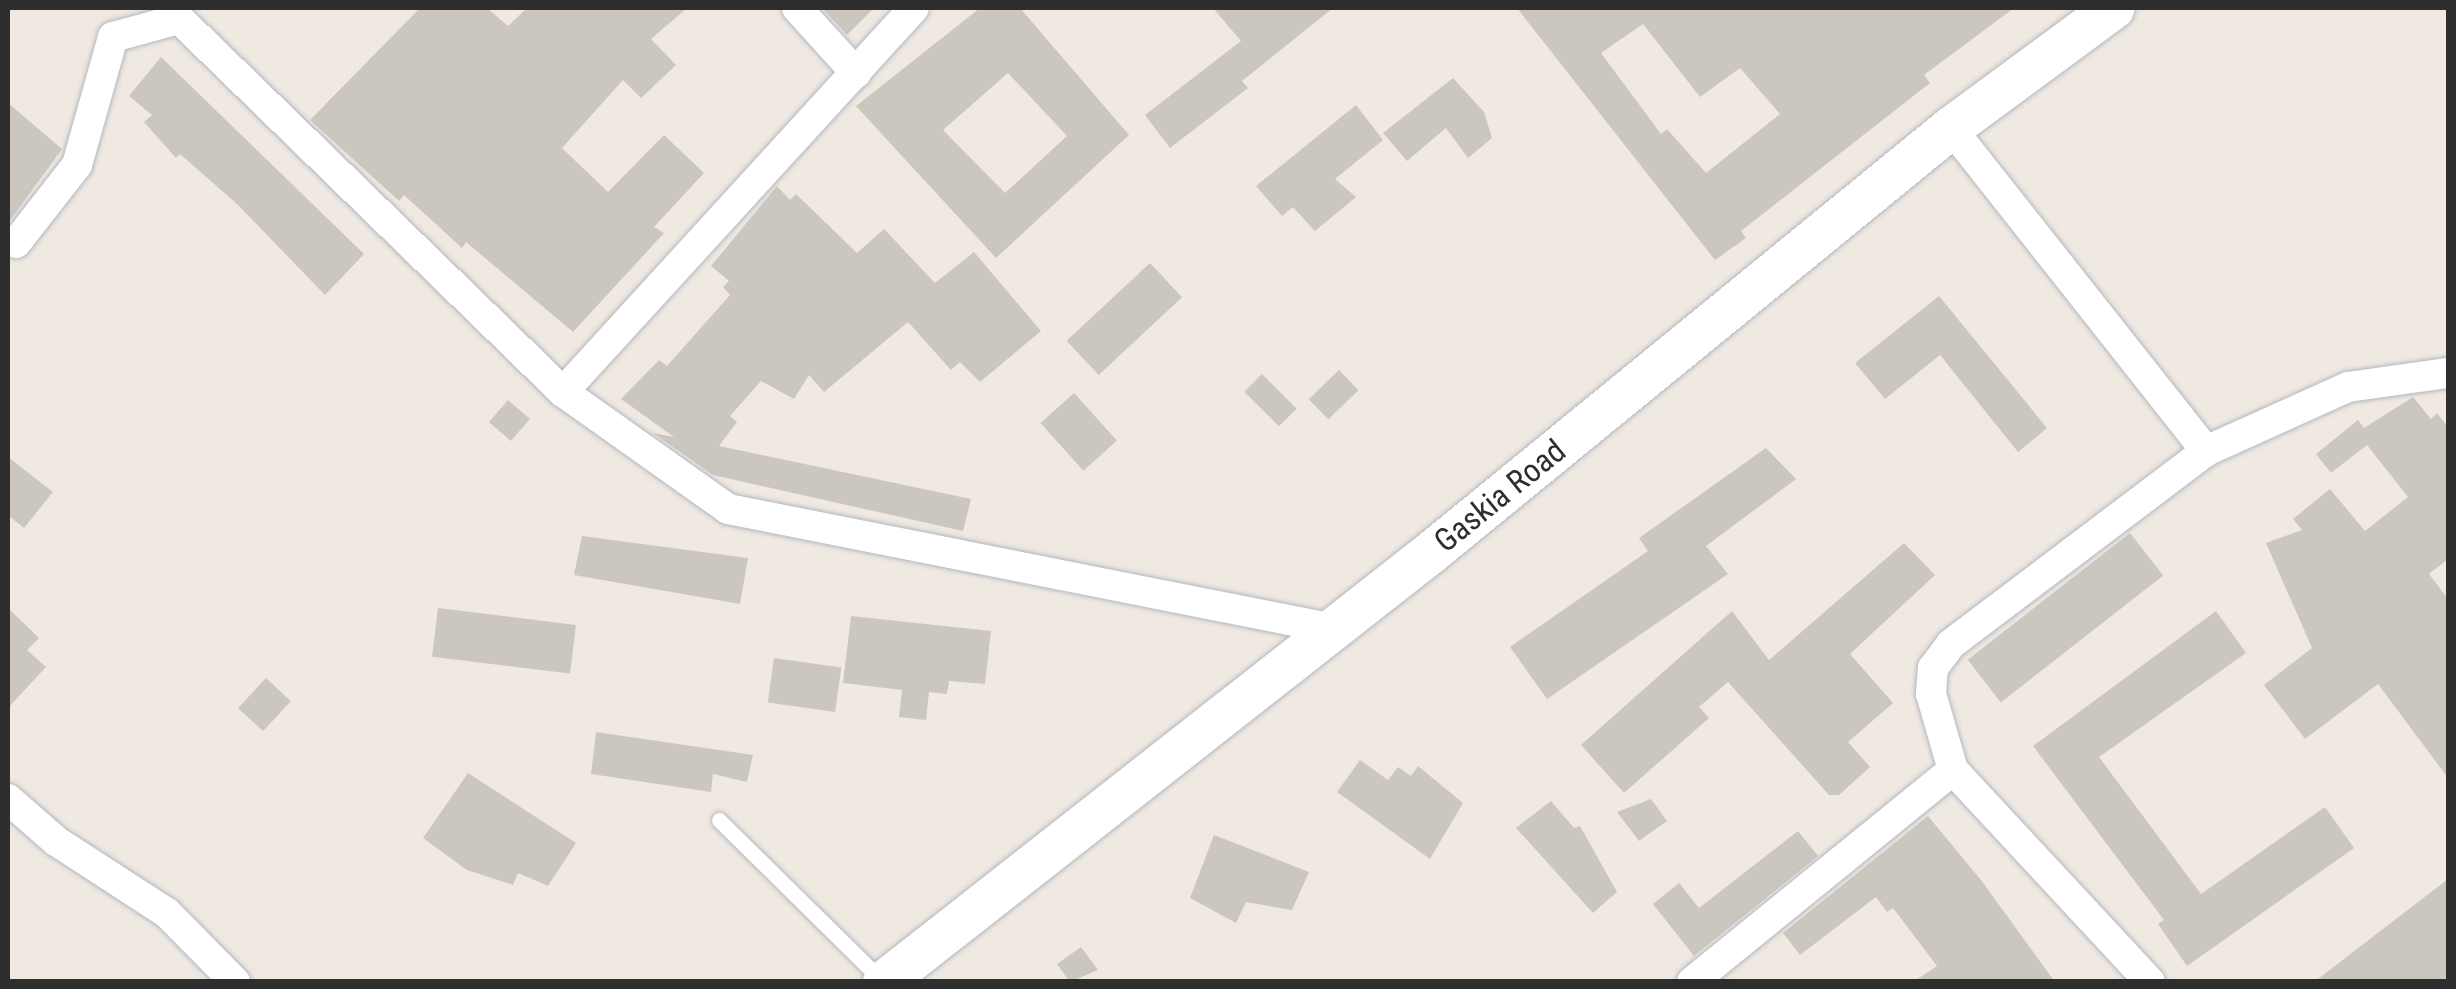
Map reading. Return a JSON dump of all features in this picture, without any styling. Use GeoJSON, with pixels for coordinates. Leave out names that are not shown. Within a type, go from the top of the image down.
{"type":"FeatureCollection","features":[{"type":"Feature","properties":{"kind":"main road","name":"Gaskia Road"},"geometry":{"type":"LineString","coordinates":[[883,982],[1334,629],[1951,128],[2114,8]]}},
{"type":"Feature","properties":{"kind":"street"},"geometry":{"type":"LineString","coordinates":[[796,8],[856,72]]}},
{"type":"Feature","properties":{"kind":"street"},"geometry":{"type":"LineString","coordinates":[[564,392],[914,8]]}},
{"type":"Feature","properties":{"kind":"street"},"geometry":{"type":"LineString","coordinates":[[16,243],[77,164],[113,37],[173,13],[564,392],[728,509],[1334,629]]}},
{"type":"Feature","properties":{"kind":"street"},"geometry":{"type":"LineString","coordinates":[[1951,128],[2206,450]]}},
{"type":"Feature","properties":{"kind":"street"},"geometry":{"type":"LineString","coordinates":[[2150,982],[1954,770],[1931,694],[1932,668],[1951,644],[2206,450],[2348,387],[2448,373]]}},
{"type":"Feature","properties":{"kind":"street"},"geometry":{"type":"LineString","coordinates":[[1692,982],[1954,770]]}},
{"type":"Feature","properties":{"kind":"street"},"geometry":{"type":"LineString","coordinates":[[8,799],[56,841],[167,913],[235,982]]}},
{"type":"Feature","properties":{"kind":"lane"},"geometry":{"type":"LineString","coordinates":[[719,820],[883,982]]}},
{"type":"Feature","properties":{"kind":"building"},"geometry":{"type":"Polygon","coordinates":[[[420,8],[487,8],[508,26],[527,8],[687,8],[651,39],[676,65],[641,98],[623,80],[562,148],[608,192],[664,135],[704,173],[654,227],[664,233],[573,332],[466,242],[462,248],[404,195],[399,201],[310,120],[420,8]]]}},
{"type":"Feature","properties":{"kind":"building"},"geometry":{"type":"Polygon","coordinates":[[[822,8],[874,8],[847,35],[822,8]]]}},
{"type":"Feature","properties":{"kind":"building"},"geometry":{"type":"Polygon","coordinates":[[[980,8],[1020,8],[1129,135],[996,258],[856,106],[980,8]],[[1008,73],[943,130],[1005,193],[1067,136],[1008,73]]]}},
{"type":"Feature","properties":{"kind":"building"},"geometry":{"type":"Polygon","coordinates":[[[1213,8],[1333,8],[1242,81],[1248,88],[1170,148],[1145,115],[1241,41],[1213,8]]]}},
{"type":"Feature","properties":{"kind":"building"},"geometry":{"type":"Polygon","coordinates":[[[1517,8],[2014,8],[1924,75],[1930,83],[1741,231],[1746,238],[1715,260],[1517,8]],[[1643,24],[1601,53],[1661,134],[1667,129],[1706,173],[1780,114],[1740,68],[1700,97],[1643,24]]]}},
{"type":"Feature","properties":{"kind":"building"},"geometry":{"type":"Polygon","coordinates":[[[161,57],[364,254],[325,295],[237,204],[180,154],[176,158],[144,122],[152,115],[129,96],[161,57]]]}},
{"type":"Feature","properties":{"kind":"building"},"geometry":{"type":"Polygon","coordinates":[[[1453,78],[1484,112],[1492,138],[1468,158],[1446,128],[1407,161],[1383,133],[1453,78]]]}},
{"type":"Feature","properties":{"kind":"building"},"geometry":{"type":"Polygon","coordinates":[[[8,103],[62,149],[8,223],[8,103]]]}},
{"type":"Feature","properties":{"kind":"building"},"geometry":{"type":"Polygon","coordinates":[[[1356,105],[1383,140],[1335,179],[1356,197],[1315,231],[1293,207],[1282,216],[1256,186],[1356,105]]]}},
{"type":"Feature","properties":{"kind":"building"},"geometry":{"type":"Polygon","coordinates":[[[777,186],[790,200],[796,194],[857,253],[884,229],[935,283],[974,252],[1041,331],[980,382],[960,362],[951,370],[908,322],[824,392],[809,375],[794,399],[761,381],[730,416],[737,422],[719,446],[971,499],[963,531],[713,475],[653,433],[674,437],[621,399],[659,360],[667,366],[730,295],[723,287],[729,281],[711,266],[777,186]]]}},
{"type":"Feature","properties":{"kind":"building"},"geometry":{"type":"Polygon","coordinates":[[[1150,263],[1182,297],[1099,375],[1067,341],[1150,263]]]}},
{"type":"Feature","properties":{"kind":"building"},"geometry":{"type":"Polygon","coordinates":[[[1939,296],[2047,428],[2018,452],[1940,355],[1885,399],[1855,363],[1939,296]]]}},
{"type":"Feature","properties":{"kind":"building"},"geometry":{"type":"Polygon","coordinates":[[[1339,370],[1358,390],[1328,419],[1309,399],[1339,370]]]}},
{"type":"Feature","properties":{"kind":"building"},"geometry":{"type":"Polygon","coordinates":[[[1262,374],[1297,409],[1279,426],[1244,392],[1262,374]]]}},
{"type":"Feature","properties":{"kind":"building"},"geometry":{"type":"Polygon","coordinates":[[[1074,393],[1117,441],[1083,471],[1041,423],[1074,393]]]}},
{"type":"Feature","properties":{"kind":"building"},"geometry":{"type":"Polygon","coordinates":[[[2413,397],[2431,419],[2437,413],[2448,427],[2448,559],[2429,574],[2448,599],[2448,778],[2378,684],[2305,739],[2264,685],[2312,648],[2266,543],[2302,530],[2293,519],[2330,489],[2365,531],[2408,497],[2367,445],[2331,473],[2316,454],[2358,420],[2364,428],[2413,397]]]}},
{"type":"Feature","properties":{"kind":"building"},"geometry":{"type":"Polygon","coordinates":[[[508,400],[530,419],[511,441],[489,422],[508,400]]]}},
{"type":"Feature","properties":{"kind":"building"},"geometry":{"type":"Polygon","coordinates":[[[1766,448],[1796,479],[1706,546],[1728,574],[1547,699],[1510,647],[1648,551],[1639,538],[1766,448]]]}},
{"type":"Feature","properties":{"kind":"building"},"geometry":{"type":"Polygon","coordinates":[[[8,457],[53,492],[24,528],[8,515],[8,457]]]}},
{"type":"Feature","properties":{"kind":"building"},"geometry":{"type":"Polygon","coordinates":[[[2130,533],[2163,576],[2001,702],[1968,660],[2130,533]]]}},
{"type":"Feature","properties":{"kind":"building"},"geometry":{"type":"Polygon","coordinates":[[[582,536],[748,558],[740,604],[574,575],[582,536]]]}},
{"type":"Feature","properties":{"kind":"building"},"geometry":{"type":"Polygon","coordinates":[[[1904,543],[1935,575],[1850,654],[1893,703],[1848,742],[1870,767],[1839,795],[1829,795],[1728,682],[1699,707],[1709,718],[1624,793],[1581,745],[1732,611],[1769,660],[1904,543]]]}},
{"type":"Feature","properties":{"kind":"building"},"geometry":{"type":"Polygon","coordinates":[[[8,608],[39,638],[27,650],[46,667],[8,708],[8,608]]]}},
{"type":"Feature","properties":{"kind":"building"},"geometry":{"type":"Polygon","coordinates":[[[438,608],[576,625],[570,674],[432,657],[438,608]]]}},
{"type":"Feature","properties":{"kind":"building"},"geometry":{"type":"Polygon","coordinates":[[[2216,611],[2246,653],[2099,757],[2201,894],[2325,807],[2354,848],[2187,966],[2158,924],[2164,920],[2033,746],[2216,611]]]}},
{"type":"Feature","properties":{"kind":"building"},"geometry":{"type":"Polygon","coordinates":[[[851,616],[991,631],[985,684],[949,681],[947,694],[929,692],[926,720],[899,717],[902,690],[843,683],[851,616]]]}},
{"type":"Feature","properties":{"kind":"building"},"geometry":{"type":"Polygon","coordinates":[[[774,658],[841,667],[835,712],[768,703],[774,658]]]}},
{"type":"Feature","properties":{"kind":"building"},"geometry":{"type":"Polygon","coordinates":[[[266,678],[291,701],[263,731],[238,708],[266,678]]]}},
{"type":"Feature","properties":{"kind":"building"},"geometry":{"type":"Polygon","coordinates":[[[596,732],[753,755],[747,782],[713,774],[711,792],[591,774],[596,732]]]}},
{"type":"Feature","properties":{"kind":"building"},"geometry":{"type":"Polygon","coordinates":[[[1360,760],[1388,780],[1398,767],[1411,776],[1418,766],[1463,803],[1430,859],[1337,792],[1360,760]]]}},
{"type":"Feature","properties":{"kind":"building"},"geometry":{"type":"Polygon","coordinates":[[[468,773],[576,843],[548,886],[518,873],[513,885],[467,870],[423,838],[468,773]]]}},
{"type":"Feature","properties":{"kind":"building"},"geometry":{"type":"Polygon","coordinates":[[[1651,799],[1667,821],[1639,841],[1617,812],[1651,799]]]}},
{"type":"Feature","properties":{"kind":"building"},"geometry":{"type":"Polygon","coordinates":[[[1551,801],[1574,828],[1580,826],[1617,892],[1593,913],[1516,828],[1551,801]]]}},
{"type":"Feature","properties":{"kind":"building"},"geometry":{"type":"Polygon","coordinates":[[[1928,816],[1981,880],[2055,982],[1913,982],[1937,966],[1893,908],[1887,912],[1876,897],[1800,955],[1783,933],[1928,816]]]}},
{"type":"Feature","properties":{"kind":"building"},"geometry":{"type":"Polygon","coordinates":[[[1798,831],[1818,856],[1694,956],[1653,904],[1679,883],[1699,908],[1798,831]]]}},
{"type":"Feature","properties":{"kind":"building"},"geometry":{"type":"Polygon","coordinates":[[[1214,835],[1309,872],[1292,910],[1246,902],[1236,923],[1190,898],[1214,835]]]}},
{"type":"Feature","properties":{"kind":"building"},"geometry":{"type":"Polygon","coordinates":[[[2448,879],[2448,982],[2314,982],[2448,879]]]}},
{"type":"Feature","properties":{"kind":"building"},"geometry":{"type":"Polygon","coordinates":[[[1081,947],[1098,970],[1070,982],[1057,964],[1081,947]]]}}]}
